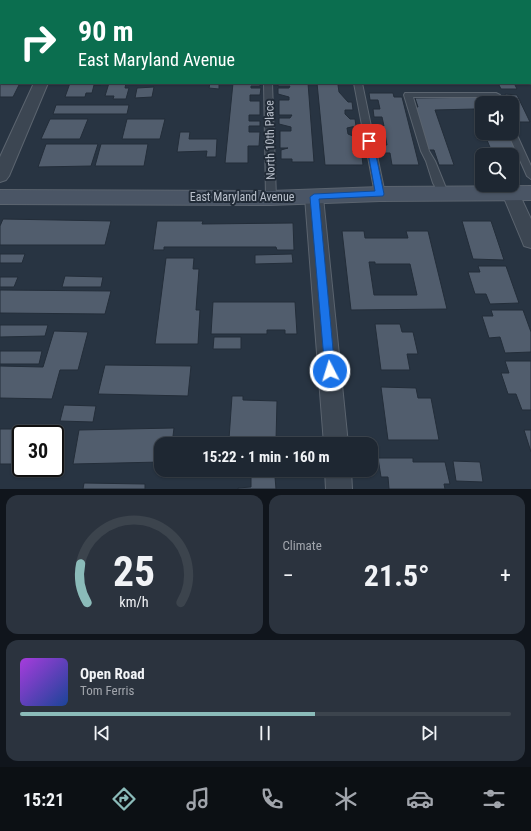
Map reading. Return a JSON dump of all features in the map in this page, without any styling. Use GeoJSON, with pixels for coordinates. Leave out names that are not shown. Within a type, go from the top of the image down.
{"type":"FeatureCollection","features":[{"type":"Feature","properties":{"kind":"street"},"geometry":{"type":"LineString","coordinates":[[0,176],[41,84]]}},
{"type":"Feature","properties":{"kind":"street"},"geometry":{"type":"LineString","coordinates":[[511,193],[531,241]]}},
{"type":"Feature","properties":{"kind":"street","name":"East Maryland Avenue"},"geometry":{"type":"LineString","coordinates":[[0,197],[271,198],[380,194],[531,193]]}},
{"type":"Feature","properties":{"kind":"street"},"geometry":{"type":"LineString","coordinates":[[314,197],[335,437]]}},
{"type":"Feature","properties":{"kind":"street"},"geometry":{"type":"LineString","coordinates":[[338,477],[339,489]]}},
{"type":"Feature","properties":{"kind":"lane","name":"North 10th Place"},"geometry":{"type":"LineString","coordinates":[[268,84],[271,198]]}},
{"type":"Feature","properties":{"kind":"lane"},"geometry":{"type":"LineString","coordinates":[[358,84],[380,194]]}},
{"type":"Feature","properties":{"kind":"lane"},"geometry":{"type":"LineString","coordinates":[[442,193],[437,184],[429,156],[425,151],[408,95],[496,96]]}},
{"type":"Feature","properties":{"kind":"lane"},"geometry":{"type":"LineString","coordinates":[[515,140],[531,176]]}},
{"type":"Feature","properties":{"kind":"building"},"geometry":{"type":"Polygon","coordinates":[[[0,84],[20,84],[13,97],[0,97],[0,84]]]}},
{"type":"Feature","properties":{"kind":"building"},"geometry":{"type":"Polygon","coordinates":[[[70,84],[102,84],[94,85],[92,93],[86,93],[85,97],[65,97],[70,84]]]}},
{"type":"Feature","properties":{"kind":"building"},"geometry":{"type":"Polygon","coordinates":[[[109,84],[126,84],[125,88],[129,88],[126,99],[113,99],[114,96],[105,96],[109,84]]]}},
{"type":"Feature","properties":{"kind":"building"},"geometry":{"type":"Polygon","coordinates":[[[210,84],[219,84],[219,89],[209,88],[210,84]]]}},
{"type":"Feature","properties":{"kind":"building"},"geometry":{"type":"Polygon","coordinates":[[[233,84],[260,84],[260,86],[251,86],[251,88],[261,88],[260,95],[250,95],[250,101],[260,101],[260,115],[249,115],[249,121],[260,121],[260,126],[249,126],[249,132],[260,132],[259,146],[248,146],[248,163],[225,163],[233,84]]]}},
{"type":"Feature","properties":{"kind":"building"},"geometry":{"type":"Polygon","coordinates":[[[278,84],[308,84],[314,162],[292,162],[292,159],[281,159],[281,150],[288,148],[280,148],[280,131],[291,131],[291,127],[279,124],[279,118],[290,118],[292,115],[279,115],[279,100],[289,100],[289,97],[278,94],[278,88],[289,88],[290,86],[278,86],[278,84]]]}},
{"type":"Feature","properties":{"kind":"building"},"geometry":{"type":"Polygon","coordinates":[[[317,84],[341,84],[338,85],[339,92],[348,102],[352,102],[353,110],[345,110],[345,114],[350,119],[355,119],[356,126],[347,128],[348,134],[358,138],[359,145],[353,147],[353,152],[357,156],[362,156],[363,165],[325,165],[317,84]]]}},
{"type":"Feature","properties":{"kind":"building"},"geometry":{"type":"Polygon","coordinates":[[[498,84],[514,84],[517,89],[501,89],[498,84]]]}},
{"type":"Feature","properties":{"kind":"building"},"geometry":{"type":"Polygon","coordinates":[[[154,87],[152,97],[135,98],[137,88],[154,87]]]}},
{"type":"Feature","properties":{"kind":"building"},"geometry":{"type":"Polygon","coordinates":[[[369,93],[393,93],[394,97],[402,97],[419,165],[392,165],[390,153],[381,153],[379,145],[387,145],[385,134],[377,134],[375,126],[384,126],[382,117],[374,117],[373,109],[380,109],[378,100],[370,100],[369,93]]]}},
{"type":"Feature","properties":{"kind":"building"},"geometry":{"type":"Polygon","coordinates":[[[505,94],[517,96],[506,96],[505,94]]]}},
{"type":"Feature","properties":{"kind":"building"},"geometry":{"type":"Polygon","coordinates":[[[475,97],[475,111],[474,109],[435,110],[454,165],[439,165],[434,150],[426,150],[413,107],[418,107],[415,98],[475,97]]]}},
{"type":"Feature","properties":{"kind":"building"},"geometry":{"type":"Polygon","coordinates":[[[519,99],[530,122],[519,122],[519,99]]]}},
{"type":"Feature","properties":{"kind":"building"},"geometry":{"type":"Polygon","coordinates":[[[56,105],[129,105],[127,114],[53,114],[56,105]]]}},
{"type":"Feature","properties":{"kind":"building"},"geometry":{"type":"Polygon","coordinates":[[[50,119],[88,119],[80,139],[41,139],[50,119]]]}},
{"type":"Feature","properties":{"kind":"building"},"geometry":{"type":"Polygon","coordinates":[[[127,119],[165,119],[160,139],[122,139],[127,119]]]}},
{"type":"Feature","properties":{"kind":"building"},"geometry":{"type":"Polygon","coordinates":[[[180,132],[190,132],[189,139],[217,139],[216,157],[206,157],[207,151],[177,152],[180,132]]]}},
{"type":"Feature","properties":{"kind":"building"},"geometry":{"type":"Polygon","coordinates":[[[487,140],[511,140],[515,148],[490,148],[487,140]]]}},
{"type":"Feature","properties":{"kind":"building"},"geometry":{"type":"Polygon","coordinates":[[[46,144],[98,144],[91,166],[38,167],[46,144]]]}},
{"type":"Feature","properties":{"kind":"building"},"geometry":{"type":"Polygon","coordinates":[[[101,144],[148,144],[144,166],[95,166],[101,144]]]}},
{"type":"Feature","properties":{"kind":"building"},"geometry":{"type":"Polygon","coordinates":[[[3,219],[111,221],[105,245],[0,245],[0,226],[3,219]]]}},
{"type":"Feature","properties":{"kind":"building"},"geometry":{"type":"Polygon","coordinates":[[[157,221],[203,221],[202,224],[293,223],[294,250],[277,250],[276,247],[164,247],[164,250],[153,250],[157,221]]]}},
{"type":"Feature","properties":{"kind":"building"},"geometry":{"type":"Polygon","coordinates":[[[462,221],[491,221],[504,260],[473,259],[462,221]]]}},
{"type":"Feature","properties":{"kind":"building"},"geometry":{"type":"Polygon","coordinates":[[[342,231],[364,231],[365,238],[408,238],[406,231],[428,231],[447,309],[351,310],[342,231]],[[369,262],[374,295],[417,295],[410,264],[375,264],[375,262],[369,262]]]}},
{"type":"Feature","properties":{"kind":"building"},"geometry":{"type":"Polygon","coordinates":[[[0,254],[25,254],[22,263],[0,263],[0,254]]]}},
{"type":"Feature","properties":{"kind":"building"},"geometry":{"type":"Polygon","coordinates":[[[292,254],[293,263],[255,264],[255,255],[292,254]]]}},
{"type":"Feature","properties":{"kind":"building"},"geometry":{"type":"Polygon","coordinates":[[[166,258],[194,258],[193,269],[199,269],[196,310],[200,310],[198,344],[155,344],[166,258]]]}},
{"type":"Feature","properties":{"kind":"building"},"geometry":{"type":"Polygon","coordinates":[[[478,266],[506,266],[519,303],[490,304],[486,294],[475,294],[468,272],[480,272],[478,266]]]}},
{"type":"Feature","properties":{"kind":"building"},"geometry":{"type":"Polygon","coordinates":[[[65,276],[103,277],[101,287],[62,287],[65,276]]]}},
{"type":"Feature","properties":{"kind":"building"},"geometry":{"type":"Polygon","coordinates":[[[0,277],[18,277],[14,287],[0,287],[0,277]]]}},
{"type":"Feature","properties":{"kind":"building"},"geometry":{"type":"Polygon","coordinates":[[[0,290],[111,291],[105,314],[0,313],[0,290]]]}},
{"type":"Feature","properties":{"kind":"building"},"geometry":{"type":"Polygon","coordinates":[[[213,302],[295,302],[297,334],[285,334],[285,330],[267,330],[267,334],[211,334],[213,302]]]}},
{"type":"Feature","properties":{"kind":"building"},"geometry":{"type":"Polygon","coordinates":[[[491,310],[523,310],[531,332],[531,352],[505,353],[500,337],[489,338],[482,316],[493,316],[491,310]]]}},
{"type":"Feature","properties":{"kind":"building"},"geometry":{"type":"Polygon","coordinates":[[[375,324],[400,324],[402,332],[413,332],[418,354],[407,354],[410,370],[381,370],[375,324]]]}},
{"type":"Feature","properties":{"kind":"building"},"geometry":{"type":"Polygon","coordinates":[[[0,325],[48,325],[45,336],[0,337],[0,325]]]}},
{"type":"Feature","properties":{"kind":"building"},"geometry":{"type":"Polygon","coordinates":[[[54,331],[88,332],[78,370],[60,370],[52,399],[0,398],[0,366],[43,367],[54,331]]]}},
{"type":"Feature","properties":{"kind":"building"},"geometry":{"type":"Polygon","coordinates":[[[214,337],[241,337],[241,349],[213,349],[214,337]]]}},
{"type":"Feature","properties":{"kind":"building"},"geometry":{"type":"Polygon","coordinates":[[[0,351],[42,351],[39,364],[0,364],[0,351]]]}},
{"type":"Feature","properties":{"kind":"building"},"geometry":{"type":"Polygon","coordinates":[[[505,361],[531,361],[531,410],[522,410],[516,394],[508,394],[501,373],[509,373],[505,361]]]}},
{"type":"Feature","properties":{"kind":"building"},"geometry":{"type":"Polygon","coordinates":[[[105,365],[191,366],[188,396],[98,394],[105,365]]]}},
{"type":"Feature","properties":{"kind":"building"},"geometry":{"type":"Polygon","coordinates":[[[381,387],[416,388],[418,398],[431,398],[439,440],[388,440],[381,387]]]}},
{"type":"Feature","properties":{"kind":"building"},"geometry":{"type":"Polygon","coordinates":[[[232,396],[243,396],[243,400],[277,401],[276,437],[229,437],[232,396]]]}},
{"type":"Feature","properties":{"kind":"building"},"geometry":{"type":"Polygon","coordinates":[[[64,405],[96,406],[93,422],[60,421],[64,405]]]}},
{"type":"Feature","properties":{"kind":"building"},"geometry":{"type":"Polygon","coordinates":[[[174,428],[173,437],[154,437],[154,462],[73,464],[79,430],[174,428]]]}},
{"type":"Feature","properties":{"kind":"building"},"geometry":{"type":"Polygon","coordinates":[[[0,429],[12,429],[12,464],[0,464],[0,429]]]}},
{"type":"Feature","properties":{"kind":"building"},"geometry":{"type":"Polygon","coordinates":[[[524,430],[531,430],[531,452],[524,430]]]}},
{"type":"Feature","properties":{"kind":"building"},"geometry":{"type":"Polygon","coordinates":[[[378,458],[413,458],[413,462],[445,462],[450,484],[444,484],[445,489],[389,489],[388,477],[381,477],[378,458]]]}},
{"type":"Feature","properties":{"kind":"building"},"geometry":{"type":"Polygon","coordinates":[[[453,461],[480,462],[483,482],[456,481],[453,461]]]}},
{"type":"Feature","properties":{"kind":"building"},"geometry":{"type":"Polygon","coordinates":[[[251,477],[275,477],[276,489],[238,489],[251,487],[251,477]]]}},
{"type":"Feature","properties":{"kind":"building"},"geometry":{"type":"Polygon","coordinates":[[[84,483],[145,484],[145,489],[83,489],[84,483]]]}},
{"type":"Feature","properties":{"kind":"route"},"geometry":{"type":"LineString","coordinates":[[330,371],[314,197],[380,194],[369,141]]}}]}
